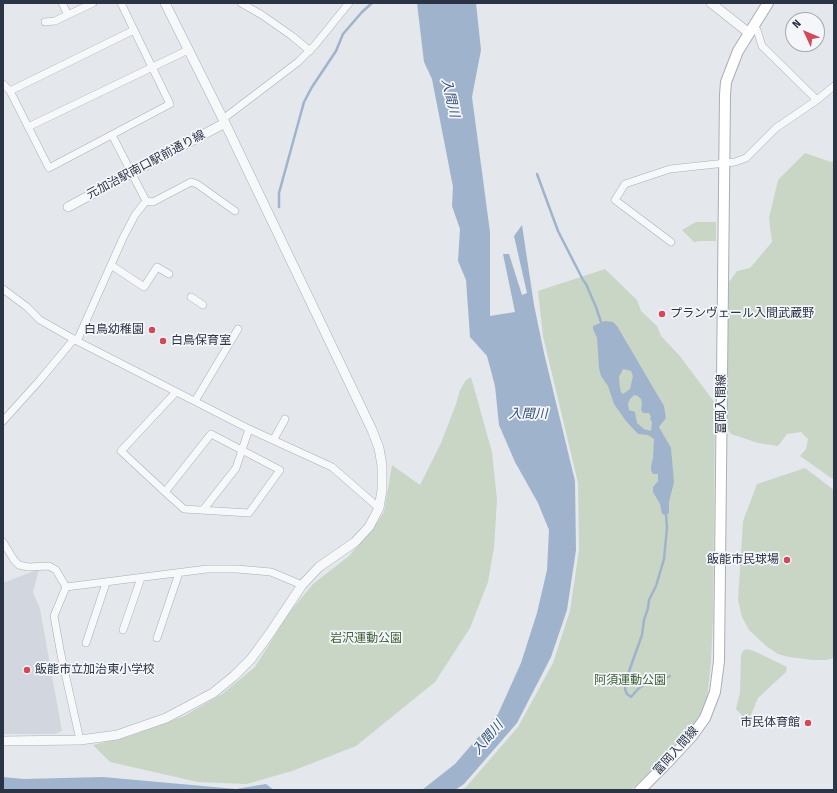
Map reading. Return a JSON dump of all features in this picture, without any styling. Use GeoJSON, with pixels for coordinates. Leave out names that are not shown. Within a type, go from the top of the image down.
{"type":"FeatureCollection","features":[{"type":"Feature","properties":{"kind":"main road","name":"富岡入間線"},"geometry":{"type":"LineString","coordinates":[[640,790],[692,736],[705,718],[715,692],[719,661],[726,82],[738,51],[768,3]]}},
{"type":"Feature","properties":{"kind":"street"},"geometry":{"type":"LineString","coordinates":[[62,3],[68,15]]}},
{"type":"Feature","properties":{"kind":"street"},"geometry":{"type":"LineString","coordinates":[[44,22],[55,21],[93,3]]}},
{"type":"Feature","properties":{"kind":"street"},"geometry":{"type":"LineString","coordinates":[[3,84],[10,91],[49,168],[170,104],[121,3]]}},
{"type":"Feature","properties":{"kind":"street"},"geometry":{"type":"LineString","coordinates":[[3,741],[80,740],[117,735],[166,718],[213,693],[251,660],[302,586],[319,567],[355,542],[369,527],[379,508],[382,490],[382,466],[379,448],[372,430],[224,121],[165,3]]}},
{"type":"Feature","properties":{"kind":"street"},"geometry":{"type":"LineString","coordinates":[[242,3],[292,36],[310,51]]}},
{"type":"Feature","properties":{"kind":"street"},"geometry":{"type":"LineString","coordinates":[[224,121],[310,51],[349,3]]}},
{"type":"Feature","properties":{"kind":"street"},"geometry":{"type":"LineString","coordinates":[[711,3],[752,30],[758,30],[762,46],[817,100]]}},
{"type":"Feature","properties":{"kind":"street"},"geometry":{"type":"LineString","coordinates":[[10,91],[134,30]]}},
{"type":"Feature","properties":{"kind":"street"},"geometry":{"type":"LineString","coordinates":[[28,127],[188,50]]}},
{"type":"Feature","properties":{"kind":"street"},"geometry":{"type":"LineString","coordinates":[[671,242],[615,200],[625,184],[670,168],[735,162],[746,158],[776,128],[817,100],[834,86]]}},
{"type":"Feature","properties":{"kind":"street","name":"元加治駅南口駅前通り線"},"geometry":{"type":"LineString","coordinates":[[68,207],[224,121]]}},
{"type":"Feature","properties":{"kind":"street"},"geometry":{"type":"LineString","coordinates":[[112,135],[146,201]]}},
{"type":"Feature","properties":{"kind":"street"},"geometry":{"type":"LineString","coordinates":[[146,201],[153,202],[191,182],[197,184],[235,211]]}},
{"type":"Feature","properties":{"kind":"street"},"geometry":{"type":"LineString","coordinates":[[3,420],[75,340],[135,215],[146,201]]}},
{"type":"Feature","properties":{"kind":"street"},"geometry":{"type":"LineString","coordinates":[[111,265],[144,287],[157,267],[169,274]]}},
{"type":"Feature","properties":{"kind":"street"},"geometry":{"type":"LineString","coordinates":[[3,289],[28,307],[40,320],[75,340],[249,430],[332,467],[379,508]]}},
{"type":"Feature","properties":{"kind":"street"},"geometry":{"type":"LineString","coordinates":[[191,297],[203,305]]}},
{"type":"Feature","properties":{"kind":"street"},"geometry":{"type":"LineString","coordinates":[[195,401],[238,329]]}},
{"type":"Feature","properties":{"kind":"street"},"geometry":{"type":"LineString","coordinates":[[165,492],[211,434],[280,470],[249,513],[184,509],[165,492],[121,451],[176,392]]}},
{"type":"Feature","properties":{"kind":"street"},"geometry":{"type":"LineString","coordinates":[[274,440],[285,419]]}},
{"type":"Feature","properties":{"kind":"street"},"geometry":{"type":"LineString","coordinates":[[203,510],[236,468],[249,430]]}},
{"type":"Feature","properties":{"kind":"street"},"geometry":{"type":"LineString","coordinates":[[3,542],[14,560],[19,565],[28,567],[49,566],[56,570],[66,587]]}},
{"type":"Feature","properties":{"kind":"street"},"geometry":{"type":"LineString","coordinates":[[66,587],[207,569],[237,569],[272,572],[302,586]]}},
{"type":"Feature","properties":{"kind":"street"},"geometry":{"type":"LineString","coordinates":[[157,638],[179,573]]}},
{"type":"Feature","properties":{"kind":"street"},"geometry":{"type":"LineString","coordinates":[[123,630],[141,578]]}},
{"type":"Feature","properties":{"kind":"street"},"geometry":{"type":"LineString","coordinates":[[86,643],[106,582]]}},
{"type":"Feature","properties":{"kind":"street"},"geometry":{"type":"LineString","coordinates":[[66,587],[54,616],[80,740]]}},
{"type":"Feature","properties":{"kind":"shaded area","name":"飯能市立加治東小学校"},"geometry":{"type":"Polygon","coordinates":[[[39,569],[33,592],[40,609],[62,731],[55,734],[3,734],[3,583],[39,569]]]}},
{"type":"Feature","properties":{"kind":"green space"},"geometry":{"type":"Polygon","coordinates":[[[805,153],[831,162],[834,161],[834,480],[800,456],[806,449],[808,439],[801,432],[787,434],[778,446],[758,443],[731,434],[726,428],[724,289],[737,271],[750,268],[772,242],[769,218],[778,180],[805,153]]]}},
{"type":"Feature","properties":{"kind":"green space"},"geometry":{"type":"Polygon","coordinates":[[[696,222],[716,222],[716,241],[694,242],[682,230],[696,222]]]}},
{"type":"Feature","properties":{"kind":"green space","name":"阿須運動公園"},"geometry":{"type":"Polygon","coordinates":[[[605,269],[637,300],[641,311],[657,326],[661,336],[679,355],[715,403],[713,618],[711,662],[706,708],[690,733],[631,790],[461,790],[466,787],[518,727],[553,663],[570,611],[579,550],[578,483],[543,336],[538,291],[605,269]]]}},
{"type":"Feature","properties":{"kind":"green space","name":"岩沢運動公園"},"geometry":{"type":"Polygon","coordinates":[[[471,377],[492,452],[497,500],[494,547],[488,582],[470,628],[435,682],[356,746],[292,771],[247,784],[198,782],[110,762],[93,745],[130,736],[184,716],[222,694],[255,667],[288,614],[313,584],[349,556],[376,524],[384,512],[392,465],[420,485],[441,443],[460,390],[466,380],[471,377]]]}},
{"type":"Feature","properties":{"kind":"green space","name":"飯能市民球場"},"geometry":{"type":"Polygon","coordinates":[[[805,468],[834,490],[834,658],[826,660],[789,657],[778,654],[766,646],[749,630],[742,617],[738,600],[743,521],[757,484],[805,468]]]}},
{"type":"Feature","properties":{"kind":"green space"},"geometry":{"type":"Polygon","coordinates":[[[746,649],[754,651],[787,667],[786,672],[758,698],[748,722],[736,709],[740,692],[741,656],[742,652],[746,649]]]}},
{"type":"Feature","properties":{"kind":"water","name":"入間川"},"geometry":{"type":"Polygon","coordinates":[[[417,3],[476,3],[481,50],[472,97],[490,232],[490,316],[515,312],[503,254],[509,254],[522,295],[527,293],[514,236],[522,225],[534,305],[575,481],[576,550],[567,610],[551,657],[517,723],[464,784],[455,790],[422,790],[455,764],[498,714],[521,663],[537,613],[547,570],[549,530],[538,503],[515,462],[499,425],[495,386],[487,356],[470,337],[466,280],[458,261],[460,229],[452,206],[453,187],[432,79],[424,62],[417,3]]]}},
{"type":"Feature","properties":{"kind":"water"},"geometry":{"type":"Polygon","coordinates":[[[605,321],[613,322],[617,326],[664,406],[666,418],[659,427],[671,448],[674,482],[669,502],[669,513],[666,515],[662,514],[660,504],[653,492],[653,487],[658,481],[658,474],[653,474],[651,470],[654,439],[648,435],[638,434],[626,421],[614,404],[608,386],[601,376],[597,338],[593,326],[605,321]],[[623,369],[619,377],[620,388],[623,394],[630,389],[633,376],[631,371],[623,369]],[[634,395],[628,404],[629,410],[635,412],[637,423],[644,429],[651,431],[651,417],[649,413],[643,413],[641,410],[641,399],[634,395]]]}},
{"type":"Feature","properties":{"kind":"water"},"geometry":{"type":"Polygon","coordinates":[[[3,777],[23,779],[103,777],[236,789],[266,784],[274,790],[3,790],[3,777]]]}},
{"type":"Feature","properties":{"kind":"waterway"},"geometry":{"type":"LineString","coordinates":[[279,207],[279,193],[304,102],[336,51],[343,34],[372,3]]}},
{"type":"Feature","properties":{"kind":"waterway"},"geometry":{"type":"LineString","coordinates":[[537,174],[558,231],[586,284],[601,322]]}},
{"type":"Feature","properties":{"kind":"waterway"},"geometry":{"type":"LineString","coordinates":[[666,515],[667,528],[664,559],[656,586],[649,600],[642,635],[626,680],[625,689],[627,694],[631,697],[645,684],[659,682],[670,676]]}},
{"type":"Feature","properties":{"kind":"place","name":"プランヴェール入間武蔵野"},"geometry":{"type":"Point","coordinates":[662,314]}},
{"type":"Feature","properties":{"kind":"place","name":"白鳥幼稚園"},"geometry":{"type":"Point","coordinates":[152,330]}},
{"type":"Feature","properties":{"kind":"place","name":"白鳥保育室"},"geometry":{"type":"Point","coordinates":[163,341]}},
{"type":"Feature","properties":{"kind":"place","name":"飯能市民球場"},"geometry":{"type":"Point","coordinates":[787,560]}},
{"type":"Feature","properties":{"kind":"place","name":"飯能市立加治東小学校"},"geometry":{"type":"Point","coordinates":[27,670]}},
{"type":"Feature","properties":{"kind":"place","name":"市民体育館"},"geometry":{"type":"Point","coordinates":[808,723]}}]}
